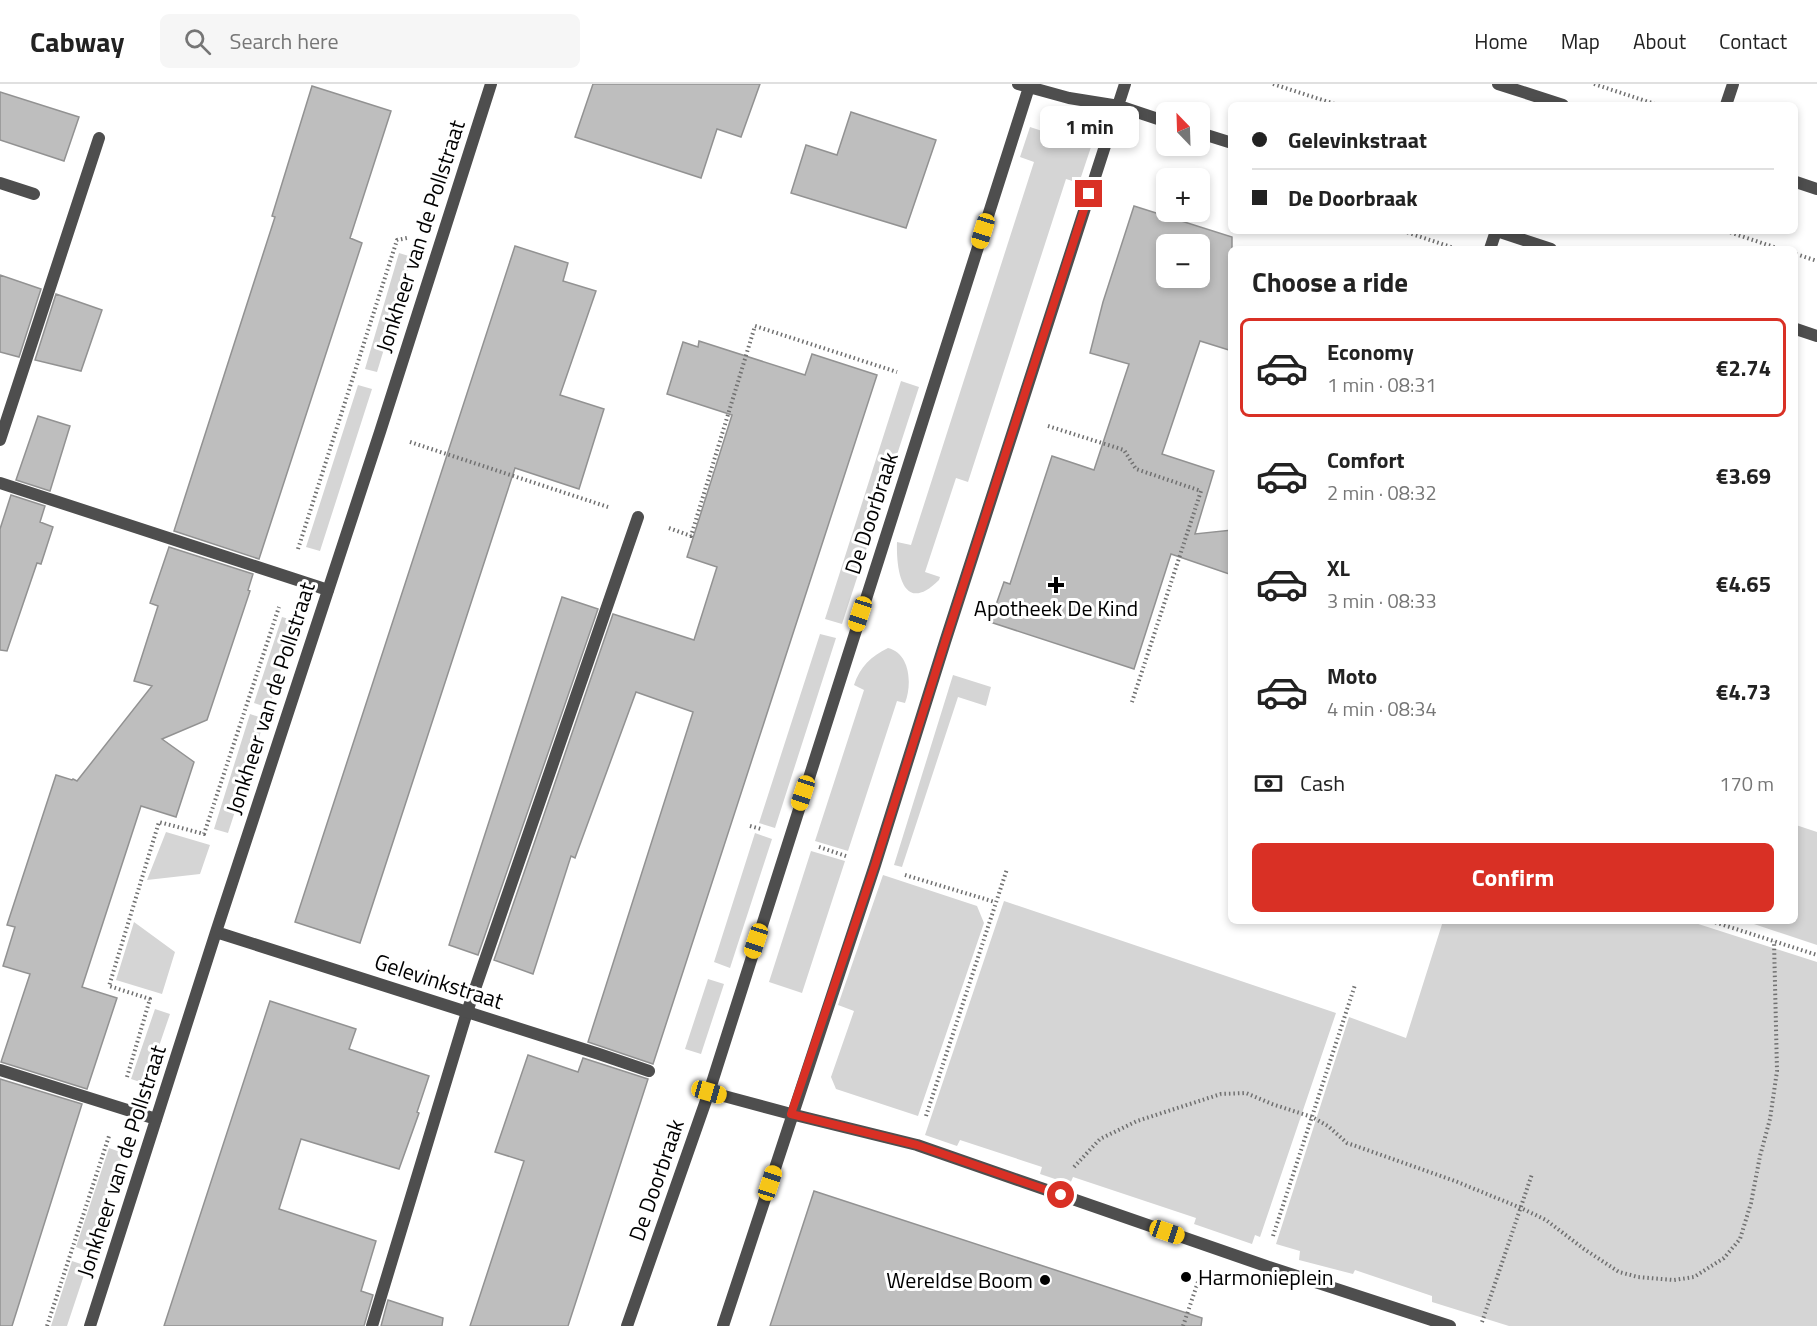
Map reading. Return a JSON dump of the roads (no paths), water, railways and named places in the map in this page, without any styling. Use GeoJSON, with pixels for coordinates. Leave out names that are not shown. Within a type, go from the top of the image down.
{"type":"FeatureCollection","features":[{"type":"Feature","properties":{"kind":"street","name":"Jonkheer van de Pollstraat"},"geometry":{"type":"LineString","coordinates":[[90,1326],[380,432],[490,84]]}},
{"type":"Feature","properties":{"kind":"street"},"geometry":{"type":"LineString","coordinates":[[723,1326],[791,1114],[875,865],[1125,84]]}},
{"type":"Feature","properties":{"kind":"street"},"geometry":{"type":"LineString","coordinates":[[1498,84],[1554,102]]}},
{"type":"Feature","properties":{"kind":"street"},"geometry":{"type":"LineString","coordinates":[[1727,102],[1733,84]]}},
{"type":"Feature","properties":{"kind":"street"},"geometry":{"type":"LineString","coordinates":[[1026,85],[1069,98],[1119,106],[1156,118]]}},
{"type":"Feature","properties":{"kind":"street","name":"De Doorbraak"},"geometry":{"type":"LineString","coordinates":[[627,1326],[709,1092],[1026,85]]}},
{"type":"Feature","properties":{"kind":"street"},"geometry":{"type":"LineString","coordinates":[[1210,136],[1228,142]]}},
{"type":"Feature","properties":{"kind":"street"},"geometry":{"type":"LineString","coordinates":[[0,440],[99,138]]}},
{"type":"Feature","properties":{"kind":"street"},"geometry":{"type":"LineString","coordinates":[[0,183],[34,194]]}},
{"type":"Feature","properties":{"kind":"street"},"geometry":{"type":"LineString","coordinates":[[1798,183],[1817,189]]}},
{"type":"Feature","properties":{"kind":"street"},"geometry":{"type":"LineString","coordinates":[[1506,234],[1542,246]]}},
{"type":"Feature","properties":{"kind":"street"},"geometry":{"type":"LineString","coordinates":[[1798,330],[1817,336]]}},
{"type":"Feature","properties":{"kind":"street"},"geometry":{"type":"LineString","coordinates":[[0,483],[328,590]]}},
{"type":"Feature","properties":{"kind":"street"},"geometry":{"type":"LineString","coordinates":[[372,1326],[467,1012],[638,517]]}},
{"type":"Feature","properties":{"kind":"street","name":"Gelevinkstraat"},"geometry":{"type":"LineString","coordinates":[[216,932],[649,1071]]}},
{"type":"Feature","properties":{"kind":"street"},"geometry":{"type":"LineString","coordinates":[[0,1070],[156,1119]]}},
{"type":"Feature","properties":{"kind":"street"},"geometry":{"type":"LineString","coordinates":[[709,1092],[917,1145],[1263,1266],[1450,1326]]}},
{"type":"Feature","properties":{"kind":"place","name":"Apotheek De Kind"},"geometry":{"type":"Point","coordinates":[1056,585]}},
{"type":"Feature","properties":{"kind":"place","name":"Harmonieplein"},"geometry":{"type":"Point","coordinates":[1186,1277]}},
{"type":"Feature","properties":{"kind":"place","name":"Wereldse Boom"},"geometry":{"type":"Point","coordinates":[1045,1280]}}]}
